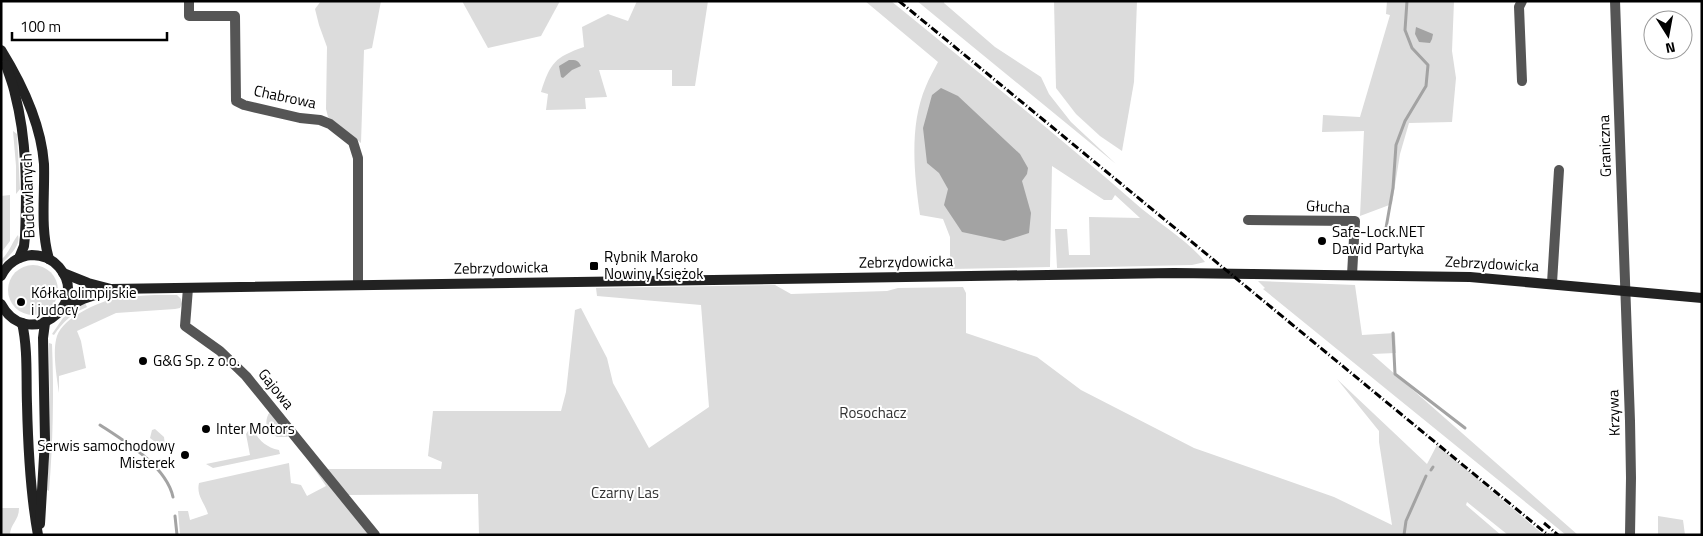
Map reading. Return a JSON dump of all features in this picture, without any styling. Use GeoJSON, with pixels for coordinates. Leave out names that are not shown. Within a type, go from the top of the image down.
{"type":"FeatureCollection","features":[{"type":"Feature","properties":{"kind":"street","name":"Chabrowa"},"geometry":{"type":"LineString","coordinates":[[189,1],[189,16],[235,16],[236,101],[300,118],[320,120],[330,124],[353,142],[358,158],[358,285]]}},
{"type":"Feature","properties":{"kind":"street"},"geometry":{"type":"LineString","coordinates":[[1522,1],[1520,7],[1522,82]]}},
{"type":"Feature","properties":{"kind":"street","name":"Graniczna"},"geometry":{"type":"LineString","coordinates":[[1615,1],[1625,290]]}},
{"type":"Feature","properties":{"kind":"street","name":"Budowlanych"},"geometry":{"type":"LineString","coordinates":[[1,50],[15,94],[24,155],[25,236],[19,258]]}},
{"type":"Feature","properties":{"kind":"street","name":"Budowlanych"},"geometry":{"type":"LineString","coordinates":[[1,50],[17,75],[40,136],[44,165],[43,230],[49,259]]}},
{"type":"Feature","properties":{"kind":"street"},"geometry":{"type":"LineString","coordinates":[[1552,283],[1559,170]]}},
{"type":"Feature","properties":{"kind":"street","name":"Głucha"},"geometry":{"type":"LineString","coordinates":[[1248,220],[1355,221],[1352,275]]}},
{"type":"Feature","properties":{"kind":"street"},"geometry":{"type":"LineString","coordinates":[[1,275],[10,264],[19,258],[36,255],[49,259],[57,265],[67,283],[68,294],[61,310]]}},
{"type":"Feature","properties":{"kind":"street","name":"Zebrzydowicka"},"geometry":{"type":"LineString","coordinates":[[63,273],[88,283],[111,289],[1108,274],[1352,275],[1470,277],[1702,298]]}},
{"type":"Feature","properties":{"kind":"street","name":"Gajowa"},"geometry":{"type":"LineString","coordinates":[[188,288],[185,326],[220,351],[246,376],[375,535]]}},
{"type":"Feature","properties":{"kind":"street","name":"Zebrzydowicka"},"geometry":{"type":"LineString","coordinates":[[45,322],[61,310],[83,299],[111,289]]}},
{"type":"Feature","properties":{"kind":"street","name":"Krzywa"},"geometry":{"type":"LineString","coordinates":[[1625,290],[1631,459],[1630,535]]}},
{"type":"Feature","properties":{"kind":"street"},"geometry":{"type":"LineString","coordinates":[[1,304],[10,316],[22,323],[45,322],[43,338],[45,440],[38,535]]}},
{"type":"Feature","properties":{"kind":"street"},"geometry":{"type":"LineString","coordinates":[[22,323],[26,344],[27,425],[33,508],[38,535]]}},
{"type":"Feature","properties":{"kind":"green space"},"geometry":{"type":"Polygon","coordinates":[[[321,1],[381,1],[372,48],[364,50],[361,143],[328,117],[326,109],[327,47],[315,9],[321,1]]]}},
{"type":"Feature","properties":{"kind":"green space"},"geometry":{"type":"Polygon","coordinates":[[[462,1],[560,1],[541,36],[488,48],[462,1]]]}},
{"type":"Feature","properties":{"kind":"green space"},"geometry":{"type":"Polygon","coordinates":[[[637,1],[708,1],[695,86],[672,86],[672,70],[599,70],[607,97],[585,98],[586,109],[546,110],[548,94],[541,92],[547,74],[560,58],[584,47],[582,27],[608,14],[628,21],[637,1]]]}},
{"type":"Feature","properties":{"kind":"green space"},"geometry":{"type":"Polygon","coordinates":[[[865,1],[891,1],[1045,126],[1143,210],[1181,239],[1205,262],[1192,265],[1057,268],[1055,229],[1067,229],[1069,255],[1090,255],[1089,217],[1140,218],[1115,195],[1112,200],[1104,200],[1052,166],[1050,267],[950,269],[950,237],[943,219],[920,215],[914,150],[917,117],[921,101],[938,62],[865,1]]]}},
{"type":"Feature","properties":{"kind":"green space"},"geometry":{"type":"Polygon","coordinates":[[[917,1],[944,1],[995,47],[1041,77],[1049,94],[1071,122],[1116,164],[917,1]]]}},
{"type":"Feature","properties":{"kind":"green space"},"geometry":{"type":"Polygon","coordinates":[[[1054,1],[1137,1],[1134,82],[1122,151],[1100,136],[1076,114],[1056,88],[1054,1]]]}},
{"type":"Feature","properties":{"kind":"green space"},"geometry":{"type":"Polygon","coordinates":[[[1387,1],[1454,1],[1452,51],[1456,78],[1452,122],[1409,123],[1400,154],[1392,204],[1360,216],[1364,131],[1322,132],[1323,115],[1360,117],[1390,15],[1386,14],[1387,1]]]}},
{"type":"Feature","properties":{"kind":"green space"},"geometry":{"type":"Polygon","coordinates":[[[13,131],[17,134],[20,189],[16,194],[16,166],[13,131]]]}},
{"type":"Feature","properties":{"kind":"green space"},"geometry":{"type":"Polygon","coordinates":[[[10,195],[10,241],[1,253],[1,196],[10,195]]]}},
{"type":"Feature","properties":{"kind":"green space"},"geometry":{"type":"Polygon","coordinates":[[[18,235],[16,247],[1,264],[1,260],[7,254],[18,235]]]}},
{"type":"Feature","properties":{"kind":"green space"},"geometry":{"type":"Polygon","coordinates":[[[28,265],[38,265],[51,272],[58,285],[58,295],[51,308],[38,315],[28,315],[19,311],[12,304],[8,295],[8,285],[12,276],[19,269],[28,265]]]}},
{"type":"Feature","properties":{"kind":"green space"},"geometry":{"type":"Polygon","coordinates":[[[1258,281],[1355,285],[1362,335],[1395,333],[1396,353],[1372,354],[1578,535],[1566,535],[1263,289],[1265,288],[1258,281]]]}},
{"type":"Feature","properties":{"kind":"green space","name":"Rosochacz"},"geometry":{"type":"Polygon","coordinates":[[[775,285],[791,294],[887,291],[898,288],[963,287],[966,293],[966,333],[1037,357],[1081,390],[1194,448],[1334,497],[1392,525],[1379,442],[1379,431],[1337,379],[1427,464],[1437,445],[1544,535],[1508,535],[1467,502],[1466,505],[1501,535],[479,535],[478,494],[346,495],[326,469],[441,469],[442,462],[428,456],[433,411],[561,411],[566,392],[575,310],[581,308],[607,358],[613,383],[649,448],[709,407],[701,305],[597,296],[596,288],[775,285]]]}},
{"type":"Feature","properties":{"kind":"green space"},"geometry":{"type":"Polygon","coordinates":[[[177,295],[181,299],[182,304],[180,308],[175,309],[116,313],[77,331],[81,341],[86,368],[59,376],[59,393],[55,349],[57,336],[61,329],[82,311],[109,300],[122,297],[177,295]]]}},
{"type":"Feature","properties":{"kind":"green space"},"geometry":{"type":"Polygon","coordinates":[[[85,303],[87,307],[72,315],[54,335],[52,334],[63,318],[85,303]]]}},
{"type":"Feature","properties":{"kind":"green space"},"geometry":{"type":"Polygon","coordinates":[[[49,343],[52,344],[53,399],[49,491],[47,490],[50,440],[49,343]]]}},
{"type":"Feature","properties":{"kind":"green space"},"geometry":{"type":"Polygon","coordinates":[[[270,412],[288,437],[277,437],[268,432],[266,422],[270,412]]]}},
{"type":"Feature","properties":{"kind":"green space"},"geometry":{"type":"Polygon","coordinates":[[[155,429],[164,437],[165,446],[162,447],[150,438],[152,430],[155,429]]]}},
{"type":"Feature","properties":{"kind":"green space"},"geometry":{"type":"Polygon","coordinates":[[[253,429],[263,443],[279,450],[280,454],[213,468],[206,464],[250,455],[246,434],[253,429]]]}},
{"type":"Feature","properties":{"kind":"green space"},"geometry":{"type":"Polygon","coordinates":[[[306,457],[370,535],[180,535],[178,511],[188,511],[190,520],[208,514],[200,496],[199,483],[289,463],[291,483],[301,485],[307,496],[326,486],[306,457]]]}},
{"type":"Feature","properties":{"kind":"green space"},"geometry":{"type":"Polygon","coordinates":[[[1,508],[19,508],[18,516],[11,528],[10,535],[1,535],[1,508]]]}},
{"type":"Feature","properties":{"kind":"green space"},"geometry":{"type":"Polygon","coordinates":[[[1658,516],[1683,520],[1685,535],[1658,535],[1658,516]]]}},
{"type":"Feature","properties":{"kind":"shaded area"},"geometry":{"type":"Polygon","coordinates":[[[1416,27],[1433,34],[1430,43],[1419,42],[1415,34],[1416,27]]]}},
{"type":"Feature","properties":{"kind":"shaded area"},"geometry":{"type":"Polygon","coordinates":[[[569,60],[576,61],[581,66],[572,70],[563,78],[561,77],[559,66],[569,60]]]}},
{"type":"Feature","properties":{"kind":"shaded area"},"geometry":{"type":"Polygon","coordinates":[[[941,88],[958,96],[1020,154],[1028,168],[1027,174],[1022,181],[1031,213],[1029,233],[1004,241],[962,232],[944,205],[948,189],[939,173],[927,163],[923,128],[932,95],[941,88]]]}},
{"type":"Feature","properties":{"kind":"waterway"},"geometry":{"type":"LineString","coordinates":[[1386,228],[1393,188],[1396,145],[1405,121],[1426,86],[1428,65],[1412,48],[1405,30],[1407,1]]}},
{"type":"Feature","properties":{"kind":"waterway"},"geometry":{"type":"LineString","coordinates":[[1393,333],[1395,374],[1465,428]]}},
{"type":"Feature","properties":{"kind":"waterway"},"geometry":{"type":"LineString","coordinates":[[100,425],[133,447],[154,465],[169,486],[173,497]]}},
{"type":"Feature","properties":{"kind":"waterway"},"geometry":{"type":"LineString","coordinates":[[1404,535],[1406,521],[1426,476]]}},
{"type":"Feature","properties":{"kind":"waterway"},"geometry":{"type":"LineString","coordinates":[[175,516],[177,535]]}},
{"type":"Feature","properties":{"kind":"railway"},"geometry":{"type":"LineString","coordinates":[[899,1],[1548,535]]}},
{"type":"Feature","properties":{"kind":"railway"},"geometry":{"type":"LineString","coordinates":[[1544,523],[1558,535]]}},
{"type":"Feature","properties":{"kind":"place","name":"Safe-Lock.NET Dawid Partyka"},"geometry":{"type":"Point","coordinates":[1322,241]}},
{"type":"Feature","properties":{"kind":"place","name":"Rybnik Maroko Nowiny Księżok"},"geometry":{"type":"Point","coordinates":[594,266]}},
{"type":"Feature","properties":{"kind":"place","name":"Kółka olimpijskie i judocy"},"geometry":{"type":"Point","coordinates":[21,302]}},
{"type":"Feature","properties":{"kind":"place","name":"G&G Sp. z o.o."},"geometry":{"type":"Point","coordinates":[143,361]}},
{"type":"Feature","properties":{"kind":"place","name":"Inter Motors"},"geometry":{"type":"Point","coordinates":[206,429]}},
{"type":"Feature","properties":{"kind":"place","name":"Serwis samochodowy Misterek"},"geometry":{"type":"Point","coordinates":[185,455]}},
{"type":"Feature","properties":{"kind":"park label","name":"Czarny Las"},"geometry":{"type":"Point","coordinates":[625,493]}}]}
